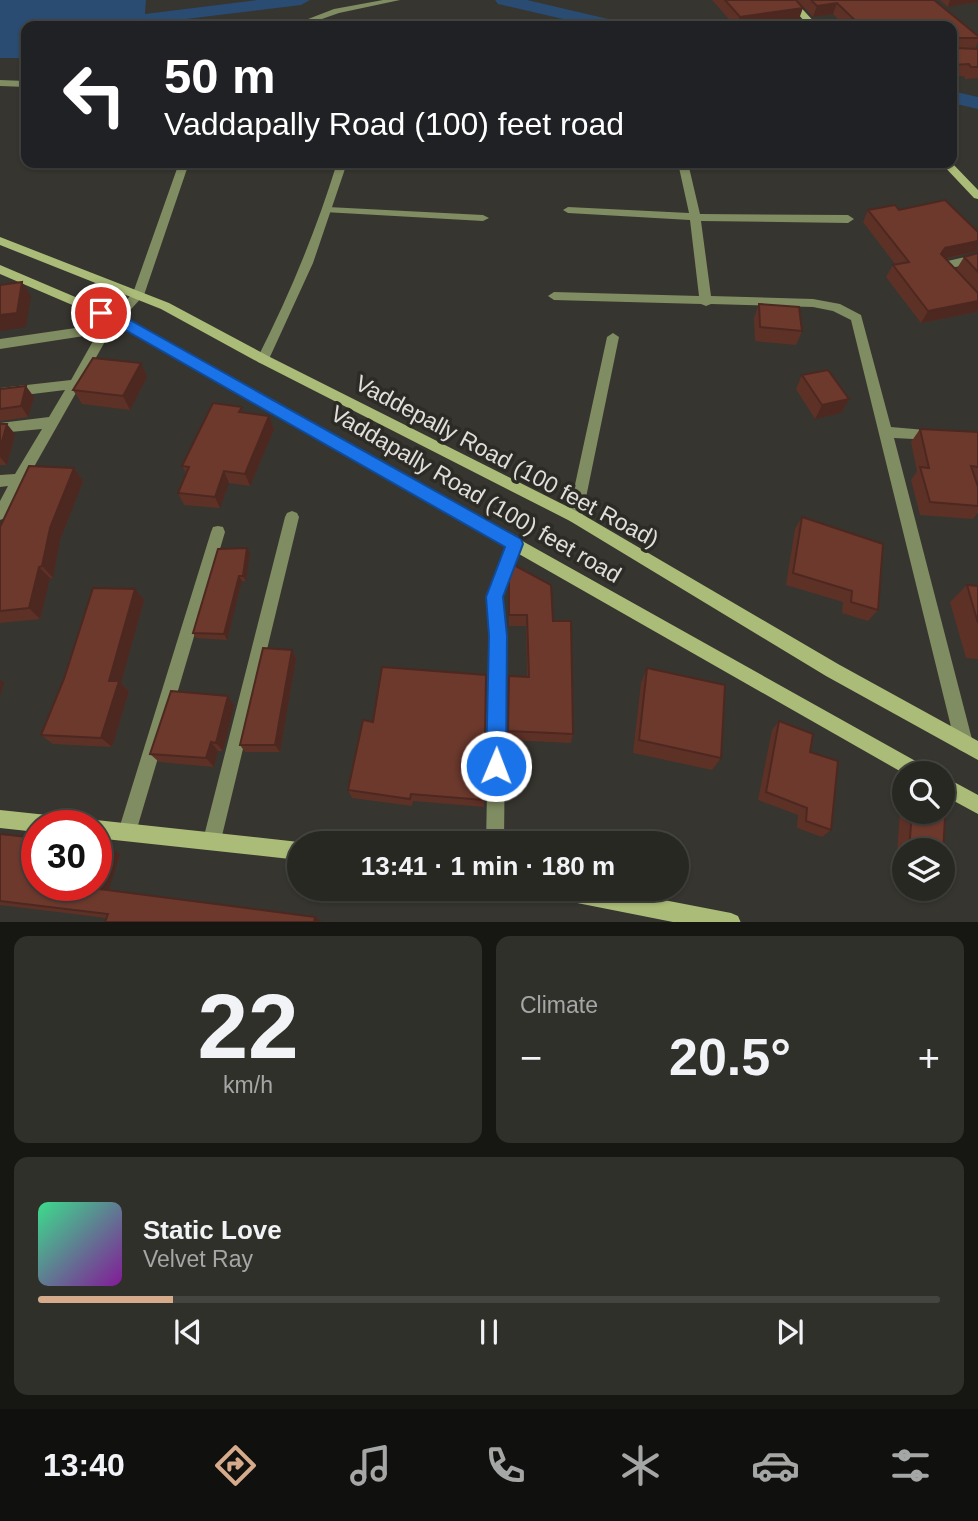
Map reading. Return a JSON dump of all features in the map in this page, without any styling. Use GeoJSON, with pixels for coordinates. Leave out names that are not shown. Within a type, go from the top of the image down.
{"type":"FeatureCollection","features":[{"type":"Feature","properties":{"kind":"main road"},"geometry":{"type":"LineString","coordinates":[[789,0],[809,21]]}},
{"type":"Feature","properties":{"kind":"main road"},"geometry":{"type":"LineString","coordinates":[[952,168],[973,186],[978,196]]}},
{"type":"Feature","properties":{"kind":"main road","name":"Vaddepally Road (100 feet Road)"},"geometry":{"type":"LineString","coordinates":[[0,241],[165,306],[263,359],[575,517],[832,670],[978,751]]}},
{"type":"Feature","properties":{"kind":"main road","name":"Vaddapally Road (100) feet road"},"geometry":{"type":"LineString","coordinates":[[0,270],[111,323],[515,544],[899,761]]}},
{"type":"Feature","properties":{"kind":"main road"},"geometry":{"type":"LineString","coordinates":[[955,792],[978,805]]}},
{"type":"Feature","properties":{"kind":"main road"},"geometry":{"type":"LineString","coordinates":[[0,819],[21,821]]}},
{"type":"Feature","properties":{"kind":"main road"},"geometry":{"type":"LineString","coordinates":[[112,831],[287,849]]}},
{"type":"Feature","properties":{"kind":"main road"},"geometry":{"type":"LineString","coordinates":[[620,901],[731,922]]}},
{"type":"Feature","properties":{"kind":"street"},"geometry":{"type":"LineString","coordinates":[[309,21],[346,9],[396,0]]}},
{"type":"Feature","properties":{"kind":"street"},"geometry":{"type":"LineString","coordinates":[[0,83],[21,84]]}},
{"type":"Feature","properties":{"kind":"street"},"geometry":{"type":"LineString","coordinates":[[0,513],[111,323],[138,295],[182,168]]}},
{"type":"Feature","properties":{"kind":"street"},"geometry":{"type":"LineString","coordinates":[[263,359],[287,312],[328,210],[341,168]]}},
{"type":"Feature","properties":{"kind":"street"},"geometry":{"type":"LineString","coordinates":[[685,168],[695,218],[706,302]]}},
{"type":"Feature","properties":{"kind":"street"},"geometry":{"type":"LineString","coordinates":[[328,210],[483,218]]}},
{"type":"Feature","properties":{"kind":"street"},"geometry":{"type":"LineString","coordinates":[[568,210],[695,218],[848,219]]}},
{"type":"Feature","properties":{"kind":"street"},"geometry":{"type":"LineString","coordinates":[[960,286],[943,266],[978,258]]}},
{"type":"Feature","properties":{"kind":"street"},"geometry":{"type":"LineString","coordinates":[[554,296],[813,303],[850,312],[861,325],[885,432],[964,743]]}},
{"type":"Feature","properties":{"kind":"street"},"geometry":{"type":"LineString","coordinates":[[0,344],[111,323]]}},
{"type":"Feature","properties":{"kind":"street"},"geometry":{"type":"LineString","coordinates":[[575,517],[613,337]]}},
{"type":"Feature","properties":{"kind":"street"},"geometry":{"type":"LineString","coordinates":[[0,393],[75,384]]}},
{"type":"Feature","properties":{"kind":"street"},"geometry":{"type":"LineString","coordinates":[[0,428],[53,422]]}},
{"type":"Feature","properties":{"kind":"street"},"geometry":{"type":"LineString","coordinates":[[885,432],[951,437]]}},
{"type":"Feature","properties":{"kind":"street"},"geometry":{"type":"LineString","coordinates":[[0,481],[19,480]]}},
{"type":"Feature","properties":{"kind":"street"},"geometry":{"type":"LineString","coordinates":[[212,840],[292,517]]}},
{"type":"Feature","properties":{"kind":"street"},"geometry":{"type":"LineString","coordinates":[[127,832],[218,532]]}},
{"type":"Feature","properties":{"kind":"street"},"geometry":{"type":"LineString","coordinates":[[495,831],[498,636],[495,597],[515,544]]}},
{"type":"Feature","properties":{"kind":"water"},"geometry":{"type":"Polygon","coordinates":[[[0,0],[146,0],[144,21],[21,21],[21,58],[0,58],[0,0]]]}},
{"type":"Feature","properties":{"kind":"building"},"geometry":{"type":"Polygon","coordinates":[[[725,0],[796,0],[803,8],[740,17],[725,0]]]}},
{"type":"Feature","properties":{"kind":"building"},"geometry":{"type":"Polygon","coordinates":[[[811,0],[934,0],[978,38],[957,38],[957,21],[856,21],[837,3],[817,6],[811,0]]]}},
{"type":"Feature","properties":{"kind":"building"},"geometry":{"type":"Polygon","coordinates":[[[957,48],[978,49],[978,67],[971,67],[969,64],[957,65],[957,48]]]}},
{"type":"Feature","properties":{"kind":"building"},"geometry":{"type":"Polygon","coordinates":[[[945,200],[978,232],[978,241],[945,248],[941,254],[978,293],[978,301],[928,311],[893,265],[909,262],[868,210],[895,205],[899,210],[945,200]]]}},
{"type":"Feature","properties":{"kind":"building"},"geometry":{"type":"Polygon","coordinates":[[[978,253],[978,272],[964,257],[978,253]]]}},
{"type":"Feature","properties":{"kind":"building"},"geometry":{"type":"Polygon","coordinates":[[[22,282],[17,313],[0,315],[0,285],[22,282]]]}},
{"type":"Feature","properties":{"kind":"building"},"geometry":{"type":"Polygon","coordinates":[[[759,304],[799,307],[802,331],[760,327],[759,304]]]}},
{"type":"Feature","properties":{"kind":"building"},"geometry":{"type":"Polygon","coordinates":[[[93,358],[141,363],[123,396],[73,390],[93,358]]]}},
{"type":"Feature","properties":{"kind":"building"},"geometry":{"type":"Polygon","coordinates":[[[828,370],[849,399],[822,405],[802,375],[828,370]]]}},
{"type":"Feature","properties":{"kind":"building"},"geometry":{"type":"Polygon","coordinates":[[[26,386],[21,406],[0,409],[0,389],[26,386]]]}},
{"type":"Feature","properties":{"kind":"building"},"geometry":{"type":"Polygon","coordinates":[[[213,403],[242,407],[239,412],[269,416],[245,474],[224,471],[215,497],[178,493],[189,467],[182,466],[213,403]]]}},
{"type":"Feature","properties":{"kind":"building"},"geometry":{"type":"Polygon","coordinates":[[[0,424],[7,424],[0,448],[0,424]]]}},
{"type":"Feature","properties":{"kind":"building"},"geometry":{"type":"Polygon","coordinates":[[[920,429],[978,432],[978,467],[971,466],[978,487],[978,506],[930,502],[920,467],[929,468],[920,429]]]}},
{"type":"Feature","properties":{"kind":"building"},"geometry":{"type":"Polygon","coordinates":[[[29,466],[74,468],[50,528],[29,608],[0,611],[0,527],[29,466]]]}},
{"type":"Feature","properties":{"kind":"building"},"geometry":{"type":"Polygon","coordinates":[[[802,517],[883,544],[878,610],[851,602],[852,591],[793,573],[802,517]]]}},
{"type":"Feature","properties":{"kind":"building"},"geometry":{"type":"Polygon","coordinates":[[[247,548],[243,576],[239,576],[224,634],[193,633],[218,549],[247,548]]]}},
{"type":"Feature","properties":{"kind":"building"},"geometry":{"type":"Polygon","coordinates":[[[514,565],[551,585],[553,621],[571,621],[573,734],[508,731],[509,676],[529,677],[527,615],[509,615],[509,579],[514,565]]]}},
{"type":"Feature","properties":{"kind":"building"},"geometry":{"type":"Polygon","coordinates":[[[967,585],[978,586],[978,623],[967,585]]]}},
{"type":"Feature","properties":{"kind":"building"},"geometry":{"type":"Polygon","coordinates":[[[93,588],[135,589],[109,681],[119,681],[101,738],[41,735],[64,679],[93,588]]]}},
{"type":"Feature","properties":{"kind":"building"},"geometry":{"type":"Polygon","coordinates":[[[263,648],[292,650],[275,745],[240,745],[263,648]]]}},
{"type":"Feature","properties":{"kind":"building"},"geometry":{"type":"Polygon","coordinates":[[[382,667],[486,675],[484,800],[411,794],[410,799],[348,790],[363,720],[373,722],[382,667]]]}},
{"type":"Feature","properties":{"kind":"building"},"geometry":{"type":"Polygon","coordinates":[[[647,668],[725,685],[721,758],[639,740],[647,668]]]}},
{"type":"Feature","properties":{"kind":"building"},"geometry":{"type":"Polygon","coordinates":[[[171,691],[228,696],[216,743],[211,742],[206,758],[150,754],[171,691]]]}},
{"type":"Feature","properties":{"kind":"building"},"geometry":{"type":"Polygon","coordinates":[[[779,721],[813,734],[810,752],[838,761],[831,830],[806,821],[807,808],[766,792],[779,721]]]}},
{"type":"Feature","properties":{"kind":"building"},"geometry":{"type":"Polygon","coordinates":[[[911,824],[945,824],[944,838],[910,838],[911,824]]]}},
{"type":"Feature","properties":{"kind":"building"},"geometry":{"type":"Polygon","coordinates":[[[0,834],[21,836],[21,901],[112,901],[112,891],[315,917],[314,922],[105,922],[108,914],[0,901],[0,834]]]}},
{"type":"Feature","properties":{"kind":"waterway"},"geometry":{"type":"LineString","coordinates":[[145,19],[301,0]]}},
{"type":"Feature","properties":{"kind":"waterway"},"geometry":{"type":"LineString","coordinates":[[504,0],[594,21]]}},
{"type":"Feature","properties":{"kind":"waterway"},"geometry":{"type":"LineString","coordinates":[[957,98],[978,103]]}},
{"type":"Feature","properties":{"kind":"route"},"geometry":{"type":"LineString","coordinates":[[101,313],[116,318],[515,544],[495,597],[498,636],[496,766]]}}]}
